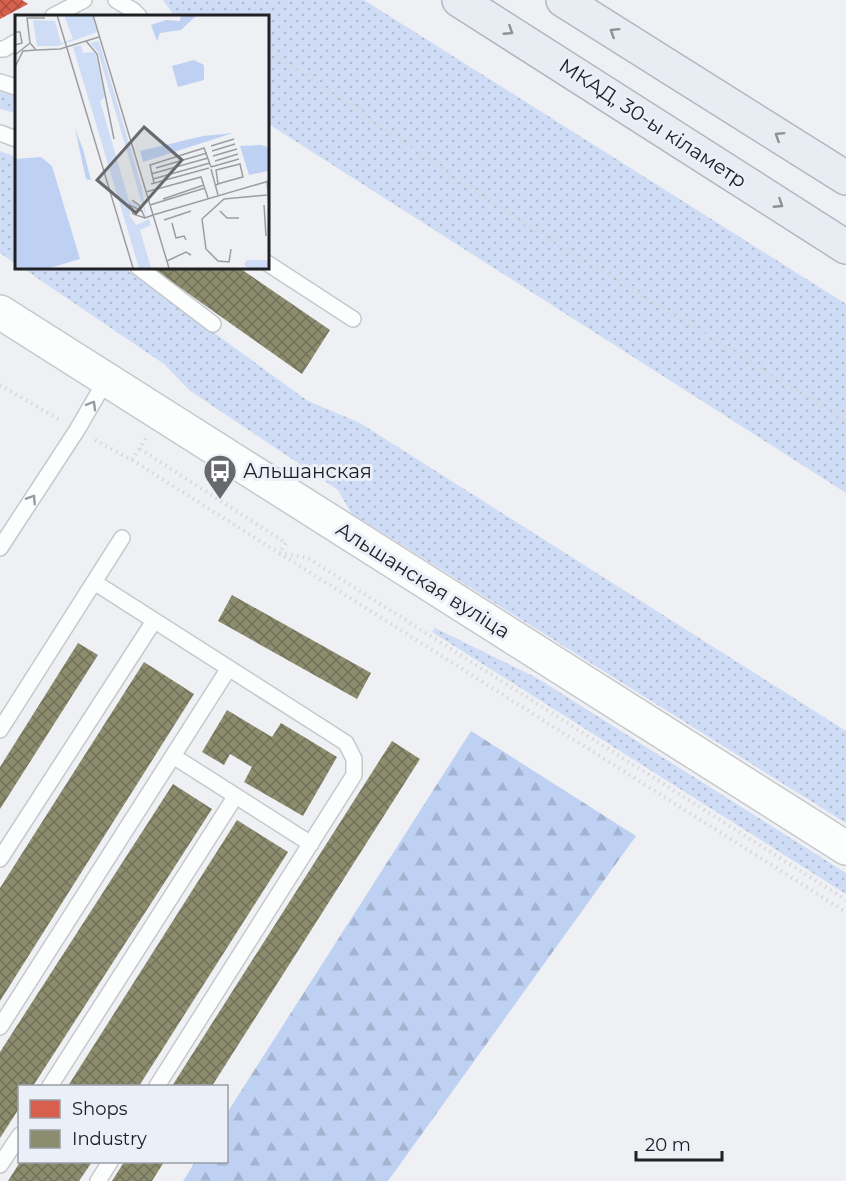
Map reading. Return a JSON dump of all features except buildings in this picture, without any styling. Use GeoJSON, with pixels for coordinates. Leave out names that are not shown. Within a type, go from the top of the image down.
{"type":"FeatureCollection","features":[{"type":"Feature","properties":{"kind":"highway","name":"МКАД, 30-ы кіламетр"},"geometry":{"type":"LineString","coordinates":[[459,0],[846,247]]}},
{"type":"Feature","properties":{"kind":"highway"},"geometry":{"type":"LineString","coordinates":[[563,0],[846,178]]}},
{"type":"Feature","properties":{"kind":"main road","name":"Альшанская вуліца"},"geometry":{"type":"LineString","coordinates":[[0,312],[846,848]]}},
{"type":"Feature","properties":{"kind":"lane"},"geometry":{"type":"LineString","coordinates":[[55,15],[84,0]]}},
{"type":"Feature","properties":{"kind":"lane"},"geometry":{"type":"LineString","coordinates":[[116,0],[138,15]]}},
{"type":"Feature","properties":{"kind":"lane"},"geometry":{"type":"LineString","coordinates":[[0,49],[15,43]]}},
{"type":"Feature","properties":{"kind":"lane"},"geometry":{"type":"LineString","coordinates":[[0,82],[15,87]]}},
{"type":"Feature","properties":{"kind":"lane"},"geometry":{"type":"LineString","coordinates":[[0,133],[15,139]]}},
{"type":"Feature","properties":{"kind":"lane"},"geometry":{"type":"LineString","coordinates":[[268,264],[353,319]]}},
{"type":"Feature","properties":{"kind":"lane"},"geometry":{"type":"LineString","coordinates":[[139,268],[213,324]]}},
{"type":"Feature","properties":{"kind":"lane"},"geometry":{"type":"LineString","coordinates":[[0,548],[77,430],[106,380]]}},
{"type":"Feature","properties":{"kind":"lane"},"geometry":{"type":"LineString","coordinates":[[0,730],[122,538]]}},
{"type":"Feature","properties":{"kind":"lane"},"geometry":{"type":"LineString","coordinates":[[94,582],[346,742],[354,759],[354,775],[159,1085]]}},
{"type":"Feature","properties":{"kind":"lane"},"geometry":{"type":"LineString","coordinates":[[0,859],[154,621]]}},
{"type":"Feature","properties":{"kind":"lane"},"geometry":{"type":"LineString","coordinates":[[0,1027],[229,668]]}},
{"type":"Feature","properties":{"kind":"lane"},"geometry":{"type":"LineString","coordinates":[[173,756],[311,844]]}},
{"type":"Feature","properties":{"kind":"lane"},"geometry":{"type":"LineString","coordinates":[[51,1085],[235,796]]}},
{"type":"Feature","properties":{"kind":"lane"},"geometry":{"type":"LineString","coordinates":[[0,1165],[18,1138]]}},
{"type":"Feature","properties":{"kind":"lane"},"geometry":{"type":"LineString","coordinates":[[98,1181],[109,1163]]}},
{"type":"Feature","properties":{"kind":"path"},"geometry":{"type":"LineString","coordinates":[[268,49],[499,207],[846,420]]}},
{"type":"Feature","properties":{"kind":"path"},"geometry":{"type":"LineString","coordinates":[[140,449],[286,543],[279,553]]}},
{"type":"Feature","properties":{"kind":"path"},"geometry":{"type":"LineString","coordinates":[[132,460],[846,912]]}},
{"type":"Feature","properties":{"kind":"path"},"geometry":{"type":"LineString","coordinates":[[279,553],[308,558],[846,900]]}},
{"type":"Feature","properties":{"kind":"shaded area"},"geometry":{"type":"Polygon","coordinates":[[[163,0],[364,0],[846,304],[846,493],[268,124],[268,15],[173,15],[163,0]]]}},
{"type":"Feature","properties":{"kind":"shaded area"},"geometry":{"type":"Polygon","coordinates":[[[0,92],[15,96],[15,113],[0,109],[0,92]]]}},
{"type":"Feature","properties":{"kind":"shaded area"},"geometry":{"type":"Polygon","coordinates":[[[0,151],[15,157],[15,263],[0,253],[0,151]]]}},
{"type":"Feature","properties":{"kind":"shaded area"},"geometry":{"type":"Polygon","coordinates":[[[22,268],[124,268],[308,401],[360,423],[846,731],[846,823],[351,513],[338,490],[189,390],[164,364],[22,268]]]}},
{"type":"Feature","properties":{"kind":"shaded area"},"geometry":{"type":"Polygon","coordinates":[[[435,628],[537,678],[846,873],[846,894],[432,632],[435,628]]]}},
{"type":"Feature","properties":{"kind":"green space"},"geometry":{"type":"Polygon","coordinates":[[[471,731],[636,836],[388,1181],[183,1181],[194,1163],[228,1163],[228,1111],[471,731]]]}},
{"type":"Feature","properties":{"kind":"place","name":"Альшанская"},"geometry":{"type":"Point","coordinates":[220,500]}}]}
